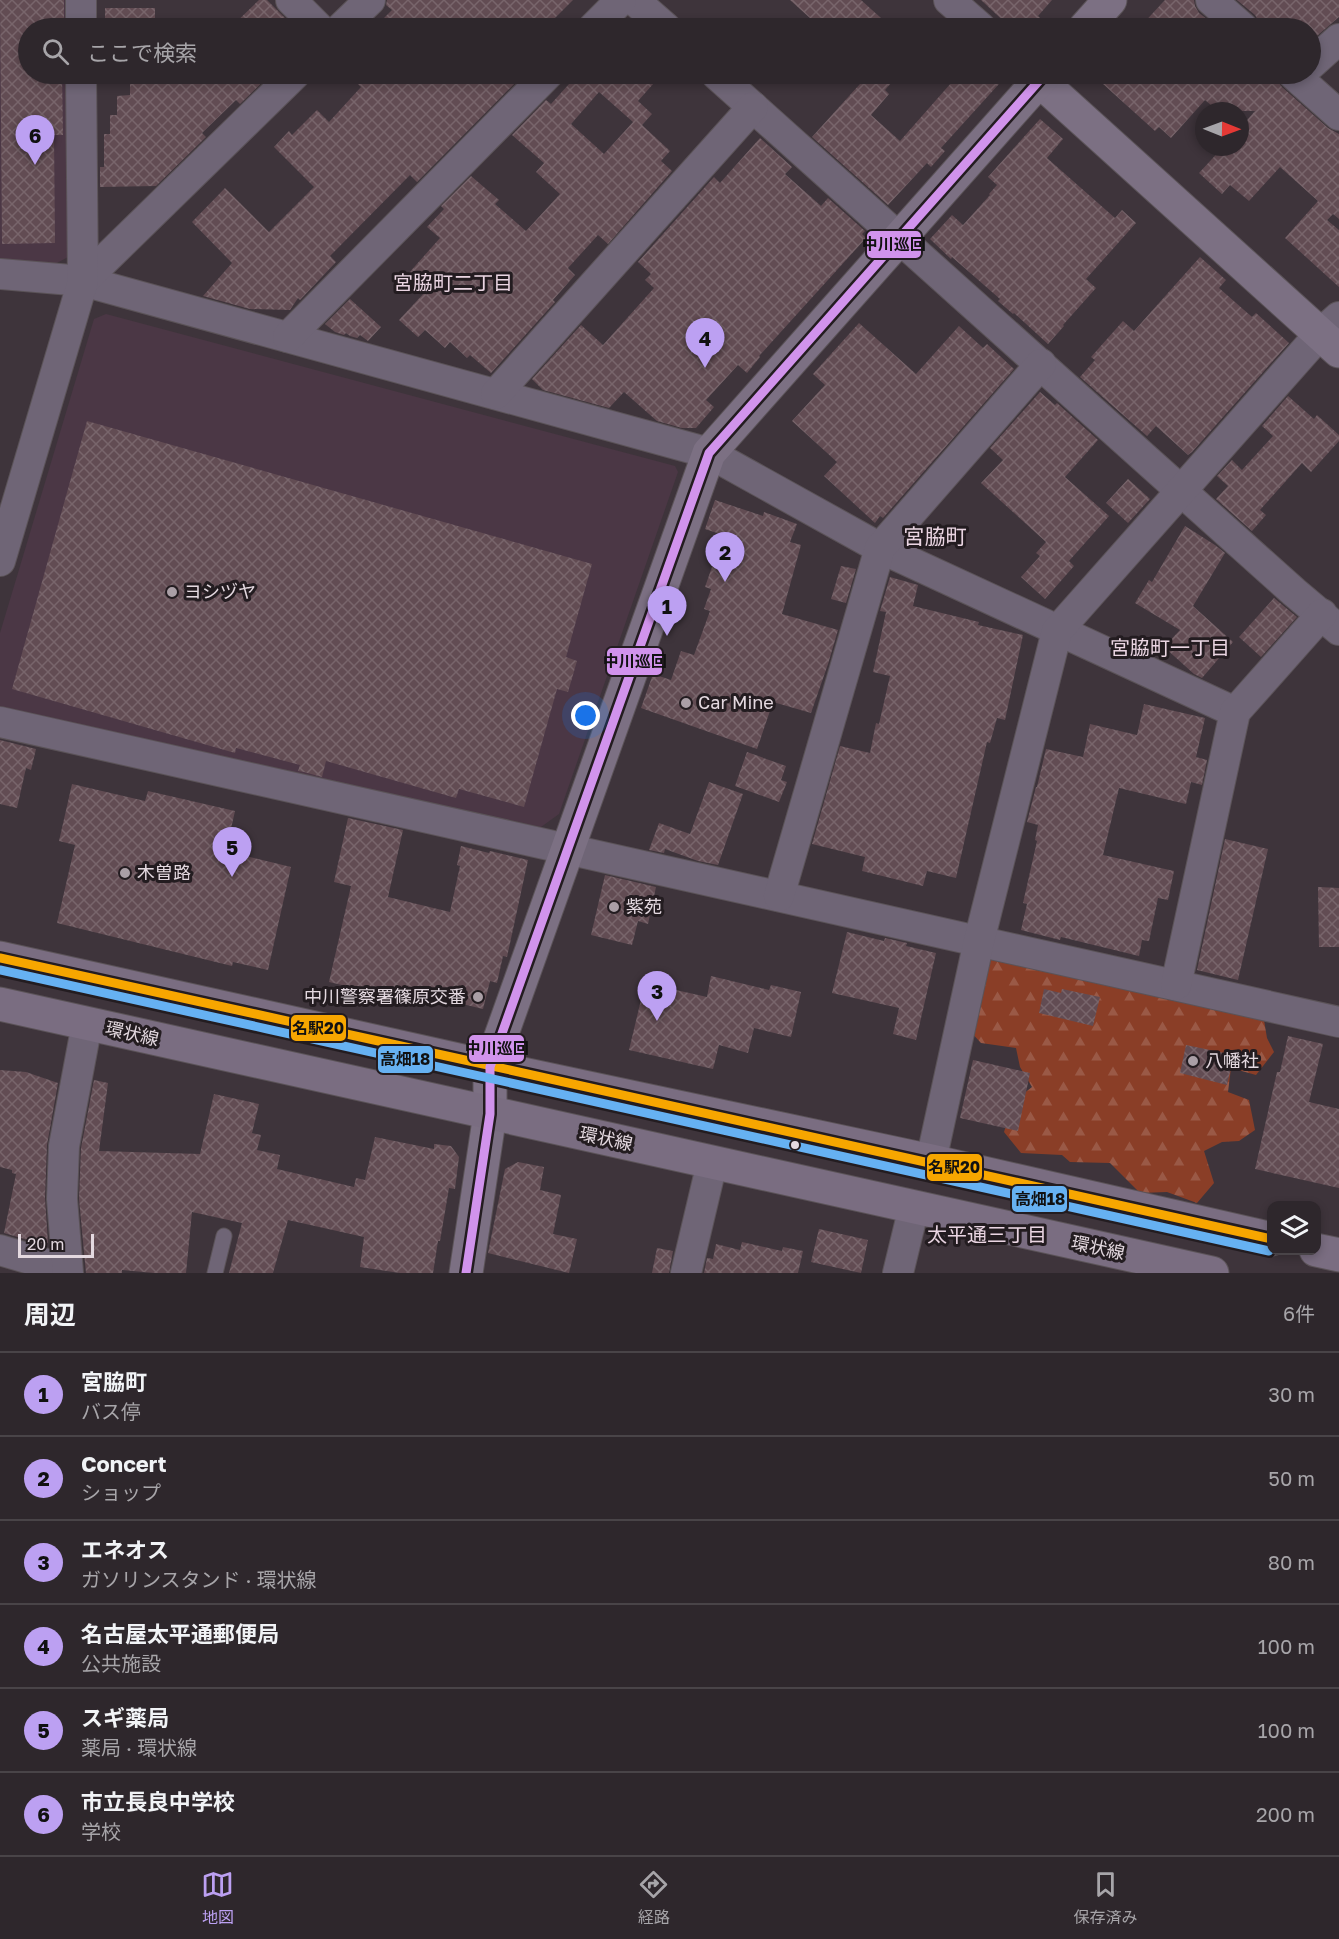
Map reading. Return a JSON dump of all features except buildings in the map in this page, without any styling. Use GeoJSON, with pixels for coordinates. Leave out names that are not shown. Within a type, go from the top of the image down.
{"type":"FeatureCollection","features":[{"type":"Feature","properties":{"kind":"main road"},"geometry":{"type":"LineString","coordinates":[[0,958],[490,1067],[930,1161],[1267,1238]]}},
{"type":"Feature","properties":{"kind":"main road","name":"環状線"},"geometry":{"type":"LineString","coordinates":[[0,1004],[914,1208],[1123,1263],[1212,1273]]}},
{"type":"Feature","properties":{"kind":"main road"},"geometry":{"type":"LineString","coordinates":[[1321,1251],[1339,1255]]}},
{"type":"Feature","properties":{"kind":"street"},"geometry":{"type":"LineString","coordinates":[[81,0],[81,18]]}},
{"type":"Feature","properties":{"kind":"street"},"geometry":{"type":"LineString","coordinates":[[291,0],[310,18]]}},
{"type":"Feature","properties":{"kind":"street"},"geometry":{"type":"LineString","coordinates":[[351,18],[370,0]]}},
{"type":"Feature","properties":{"kind":"street"},"geometry":{"type":"LineString","coordinates":[[603,18],[621,0]]}},
{"type":"Feature","properties":{"kind":"street"},"geometry":{"type":"LineString","coordinates":[[634,0],[655,18]]}},
{"type":"Feature","properties":{"kind":"street"},"geometry":{"type":"LineString","coordinates":[[949,0],[970,18]]}},
{"type":"Feature","properties":{"kind":"street"},"geometry":{"type":"LineString","coordinates":[[1094,18],[1110,0]]}},
{"type":"Feature","properties":{"kind":"street"},"geometry":{"type":"LineString","coordinates":[[1211,0],[1232,18]]}},
{"type":"Feature","properties":{"kind":"street"},"geometry":{"type":"LineString","coordinates":[[1321,54],[1339,39]]}},
{"type":"Feature","properties":{"kind":"street"},"geometry":{"type":"LineString","coordinates":[[0,561],[83,281],[81,84]]}},
{"type":"Feature","properties":{"kind":"street"},"geometry":{"type":"LineString","coordinates":[[83,281],[285,84]]}},
{"type":"Feature","properties":{"kind":"street"},"geometry":{"type":"LineString","coordinates":[[288,337],[538,84]]}},
{"type":"Feature","properties":{"kind":"street"},"geometry":{"type":"LineString","coordinates":[[727,84],[1330,622],[1234,712],[1176,986]]}},
{"type":"Feature","properties":{"kind":"street"},"geometry":{"type":"LineString","coordinates":[[466,1273],[490,1114],[490,1067],[710,453],[1032,84]]}},
{"type":"Feature","properties":{"kind":"street"},"geometry":{"type":"LineString","coordinates":[[930,1161],[979,941],[1057,631],[1182,490],[1333,334],[1048,84]]}},
{"type":"Feature","properties":{"kind":"street"},"geometry":{"type":"LineString","coordinates":[[1311,84],[1339,115]]}},
{"type":"Feature","properties":{"kind":"street"},"geometry":{"type":"LineString","coordinates":[[496,394],[753,107]]}},
{"type":"Feature","properties":{"kind":"street"},"geometry":{"type":"LineString","coordinates":[[0,274],[83,281],[710,453],[880,548],[1234,712]]}},
{"type":"Feature","properties":{"kind":"street"},"geometry":{"type":"LineString","coordinates":[[778,896],[880,548],[1041,364]]}},
{"type":"Feature","properties":{"kind":"street"},"geometry":{"type":"LineString","coordinates":[[0,722],[1339,1022]]}},
{"type":"Feature","properties":{"kind":"street"},"geometry":{"type":"LineString","coordinates":[[0,1250],[68,1271],[62,1199],[64,1146],[87,1024]]}},
{"type":"Feature","properties":{"kind":"street"},"geometry":{"type":"LineString","coordinates":[[686,1273],[712,1163]]}},
{"type":"Feature","properties":{"kind":"street"},"geometry":{"type":"LineString","coordinates":[[898,1273],[914,1208]]}},
{"type":"Feature","properties":{"kind":"lane"},"geometry":{"type":"LineString","coordinates":[[215,1273],[224,1236]]}},
{"type":"Feature","properties":{"kind":"shaded area"},"geometry":{"type":"Polygon","coordinates":[[[0,0],[67,0],[68,18],[18,18],[18,84],[68,84],[70,256],[53,265],[0,260],[0,0]]]}},
{"type":"Feature","properties":{"kind":"shaded area"},"geometry":{"type":"Polygon","coordinates":[[[106,314],[675,466],[678,472],[559,814],[541,827],[0,707],[0,633],[94,319],[106,314]]]}},
{"type":"Feature","properties":{"kind":"green space"},"geometry":{"type":"Polygon","coordinates":[[[1001,952],[1261,1002],[1267,1038],[1274,1052],[1256,1075],[1231,1068],[1228,1092],[1249,1100],[1255,1130],[1239,1141],[1222,1142],[1204,1151],[1214,1183],[1197,1203],[1167,1192],[1140,1193],[1110,1163],[1070,1162],[1062,1155],[1021,1153],[1004,1132],[1014,1101],[1032,1087],[1020,1067],[1016,1048],[981,1043],[968,1029],[989,961],[1001,952]]]}},
{"type":"Feature","properties":{"kind":"transit line","name":"中川巡回"},"geometry":{"type":"LineString","coordinates":[[466,1273],[490,1114],[490,1067],[709,453],[1036,84]]}},
{"type":"Feature","properties":{"kind":"transit line","name":"名駅20"},"geometry":{"type":"LineString","coordinates":[[0,958],[1267,1238]]}},
{"type":"Feature","properties":{"kind":"transit line","name":"高畑18"},"geometry":{"type":"LineString","coordinates":[[0,970],[1267,1251]]}},
{"type":"Feature","properties":{"kind":"place","name":"市立長良中学校"},"geometry":{"type":"Point","coordinates":[35,165]}},
{"type":"Feature","properties":{"kind":"place","name":"名古屋太平通郵便局"},"geometry":{"type":"Point","coordinates":[705,368]}},
{"type":"Feature","properties":{"kind":"place","name":"Concert"},"geometry":{"type":"Point","coordinates":[725,582]}},
{"type":"Feature","properties":{"kind":"place","name":"ヨシヅヤ"},"geometry":{"type":"Point","coordinates":[172,592]}},
{"type":"Feature","properties":{"kind":"place","name":"宮脇町"},"geometry":{"type":"Point","coordinates":[667,636]}},
{"type":"Feature","properties":{"kind":"place","name":"Car Mine"},"geometry":{"type":"Point","coordinates":[686,703]}},
{"type":"Feature","properties":{"kind":"place","name":"木曽路"},"geometry":{"type":"Point","coordinates":[125,873]}},
{"type":"Feature","properties":{"kind":"place","name":"スギ薬局"},"geometry":{"type":"Point","coordinates":[232,877]}},
{"type":"Feature","properties":{"kind":"place","name":"紫苑"},"geometry":{"type":"Point","coordinates":[614,907]}},
{"type":"Feature","properties":{"kind":"place","name":"中川警察署篠原交番"},"geometry":{"type":"Point","coordinates":[478,997]}},
{"type":"Feature","properties":{"kind":"place","name":"エネオス"},"geometry":{"type":"Point","coordinates":[657,1021]}},
{"type":"Feature","properties":{"kind":"place","name":"八幡社"},"geometry":{"type":"Point","coordinates":[1193,1061]}},
{"type":"Feature","properties":{"kind":"district","name":"宮脇町二丁目"},"geometry":{"type":"Point","coordinates":[453,283]}},
{"type":"Feature","properties":{"kind":"district","name":"宮脇町"},"geometry":{"type":"Point","coordinates":[935,537]}},
{"type":"Feature","properties":{"kind":"district","name":"宮脇町一丁目"},"geometry":{"type":"Point","coordinates":[1170,648]}},
{"type":"Feature","properties":{"kind":"district","name":"太平通三丁目"},"geometry":{"type":"Point","coordinates":[987,1235]}}]}
